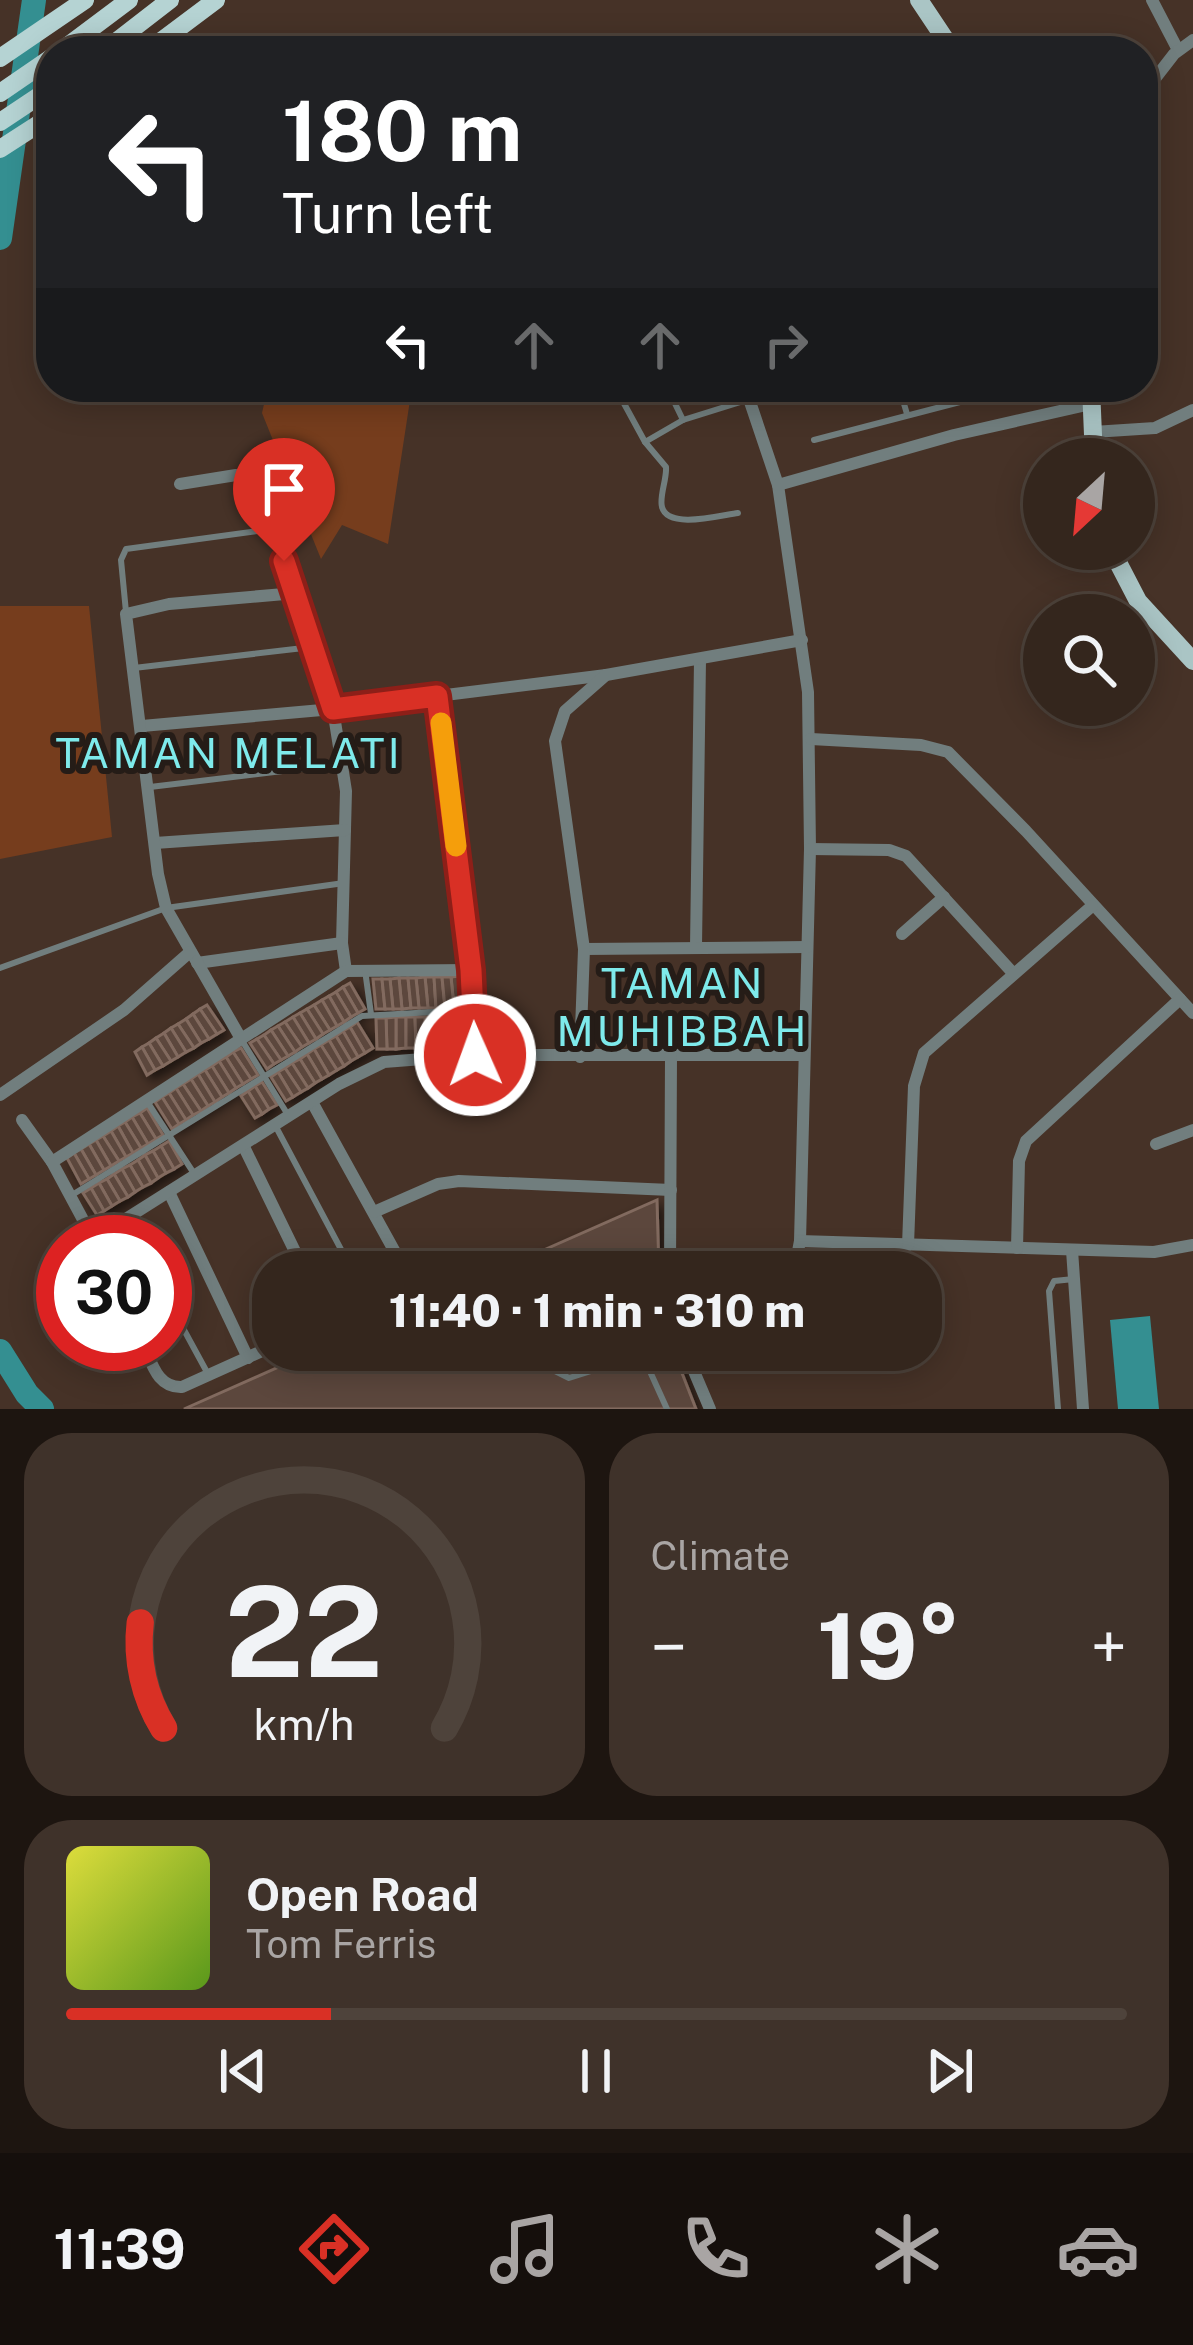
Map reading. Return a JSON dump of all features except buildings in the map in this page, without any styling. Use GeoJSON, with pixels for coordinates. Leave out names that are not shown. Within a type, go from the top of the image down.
{"type":"FeatureCollection","features":[{"type":"Feature","properties":{"kind":"highway"},"geometry":{"type":"LineString","coordinates":[[0,58],[85,0]]}},
{"type":"Feature","properties":{"kind":"highway"},"geometry":{"type":"LineString","coordinates":[[81,36],[130,0]]}},
{"type":"Feature","properties":{"kind":"highway"},"geometry":{"type":"LineString","coordinates":[[123,36],[170,0]]}},
{"type":"Feature","properties":{"kind":"highway"},"geometry":{"type":"LineString","coordinates":[[168,36],[216,0]]}},
{"type":"Feature","properties":{"kind":"highway"},"geometry":{"type":"LineString","coordinates":[[0,93],[36,68]]}},
{"type":"Feature","properties":{"kind":"highway"},"geometry":{"type":"LineString","coordinates":[[0,122],[36,98]]}},
{"type":"Feature","properties":{"kind":"highway"},"geometry":{"type":"LineString","coordinates":[[0,149],[36,126]]}},
{"type":"Feature","properties":{"kind":"main road"},"geometry":{"type":"LineString","coordinates":[[919,0],[943,36]]}},
{"type":"Feature","properties":{"kind":"main road"},"geometry":{"type":"LineString","coordinates":[[1091,402],[1093,438]]}},
{"type":"Feature","properties":{"kind":"main road"},"geometry":{"type":"LineString","coordinates":[[1122,570],[1138,601],[1193,661]]}},
{"type":"Feature","properties":{"kind":"street"},"geometry":{"type":"LineString","coordinates":[[1152,0],[1178,50]]}},
{"type":"Feature","properties":{"kind":"street"},"geometry":{"type":"LineString","coordinates":[[1158,75],[1193,40]]}},
{"type":"Feature","properties":{"kind":"street"},"geometry":{"type":"LineString","coordinates":[[751,402],[778,485],[802,640],[811,739],[798,1251]]}},
{"type":"Feature","properties":{"kind":"street"},"geometry":{"type":"LineString","coordinates":[[778,485],[1069,402]]}},
{"type":"Feature","properties":{"kind":"street"},"geometry":{"type":"LineString","coordinates":[[1093,432],[1155,428],[1193,410]]}},
{"type":"Feature","properties":{"kind":"street"},"geometry":{"type":"LineString","coordinates":[[180,484],[236,475],[260,486],[333,709],[346,791],[342,943],[346,970]]}},
{"type":"Feature","properties":{"kind":"street"},"geometry":{"type":"LineString","coordinates":[[240,1037],[166,908],[126,614],[169,604],[296,593]]}},
{"type":"Feature","properties":{"kind":"street"},"geometry":{"type":"LineString","coordinates":[[142,726],[333,709],[606,675],[802,640]]}},
{"type":"Feature","properties":{"kind":"street"},"geometry":{"type":"LineString","coordinates":[[696,947],[700,660]]}},
{"type":"Feature","properties":{"kind":"street"},"geometry":{"type":"LineString","coordinates":[[580,1057],[584,949],[555,741],[565,711],[606,675]]}},
{"type":"Feature","properties":{"kind":"street"},"geometry":{"type":"LineString","coordinates":[[437,696],[471,970],[475,1055]]}},
{"type":"Feature","properties":{"kind":"street"},"geometry":{"type":"LineString","coordinates":[[811,739],[921,745],[948,752],[1193,1013]]}},
{"type":"Feature","properties":{"kind":"street"},"geometry":{"type":"LineString","coordinates":[[155,844],[345,830]]}},
{"type":"Feature","properties":{"kind":"street"},"geometry":{"type":"LineString","coordinates":[[810,849],[898,852],[914,863],[1012,972]]}},
{"type":"Feature","properties":{"kind":"street"},"geometry":{"type":"LineString","coordinates":[[902,934],[944,897]]}},
{"type":"Feature","properties":{"kind":"street"},"geometry":{"type":"LineString","coordinates":[[908,1245],[918,1064],[924,1053],[1012,972],[1092,906]]}},
{"type":"Feature","properties":{"kind":"street"},"geometry":{"type":"LineString","coordinates":[[0,1095],[193,958],[342,943]]}},
{"type":"Feature","properties":{"kind":"street"},"geometry":{"type":"LineString","coordinates":[[584,949],[807,947]]}},
{"type":"Feature","properties":{"kind":"street"},"geometry":{"type":"LineString","coordinates":[[52,1162],[346,970],[471,970]]}},
{"type":"Feature","properties":{"kind":"street"},"geometry":{"type":"LineString","coordinates":[[1017,1248],[1019,1161],[1026,1141],[1180,999]]}},
{"type":"Feature","properties":{"kind":"street"},"geometry":{"type":"LineString","coordinates":[[132,1215],[384,1062],[475,1055],[803,1055]]}},
{"type":"Feature","properties":{"kind":"street"},"geometry":{"type":"LineString","coordinates":[[670,1251],[671,1055]]}},
{"type":"Feature","properties":{"kind":"street"},"geometry":{"type":"LineString","coordinates":[[312,1102],[395,1251]]}},
{"type":"Feature","properties":{"kind":"street"},"geometry":{"type":"LineString","coordinates":[[22,1120],[81,1215]]}},
{"type":"Feature","properties":{"kind":"street"},"geometry":{"type":"LineString","coordinates":[[1156,1144],[1193,1130]]}},
{"type":"Feature","properties":{"kind":"street"},"geometry":{"type":"LineString","coordinates":[[244,1147],[294,1251]]}},
{"type":"Feature","properties":{"kind":"street"},"geometry":{"type":"LineString","coordinates":[[374,1212],[438,1184],[459,1181],[670,1190]]}},
{"type":"Feature","properties":{"kind":"street"},"geometry":{"type":"LineString","coordinates":[[169,1192],[248,1358]]}},
{"type":"Feature","properties":{"kind":"street"},"geometry":{"type":"LineString","coordinates":[[800,1241],[1154,1252],[1193,1245]]}},
{"type":"Feature","properties":{"kind":"street"},"geometry":{"type":"LineString","coordinates":[[1072,1250],[1083,1409]]}},
{"type":"Feature","properties":{"kind":"street"},"geometry":{"type":"LineString","coordinates":[[156,1371],[173,1387],[252,1356]]}},
{"type":"Feature","properties":{"kind":"street"},"geometry":{"type":"LineString","coordinates":[[696,1371],[710,1409]]}},
{"type":"Feature","properties":{"kind":"lane"},"geometry":{"type":"LineString","coordinates":[[623,402],[644,442],[665,467],[665,513],[680,521],[738,513]]}},
{"type":"Feature","properties":{"kind":"lane"},"geometry":{"type":"LineString","coordinates":[[674,402],[683,420]]}},
{"type":"Feature","properties":{"kind":"lane"},"geometry":{"type":"LineString","coordinates":[[644,442],[726,402]]}},
{"type":"Feature","properties":{"kind":"lane"},"geometry":{"type":"LineString","coordinates":[[904,402],[907,413]]}},
{"type":"Feature","properties":{"kind":"lane"},"geometry":{"type":"LineString","coordinates":[[814,440],[946,402]]}},
{"type":"Feature","properties":{"kind":"lane"},"geometry":{"type":"LineString","coordinates":[[126,614],[121,560],[126,549],[273,530]]}},
{"type":"Feature","properties":{"kind":"lane"},"geometry":{"type":"LineString","coordinates":[[134,668],[312,647]]}},
{"type":"Feature","properties":{"kind":"lane"},"geometry":{"type":"LineString","coordinates":[[150,787],[340,764]]}},
{"type":"Feature","properties":{"kind":"lane"},"geometry":{"type":"LineString","coordinates":[[0,968],[166,908],[344,883]]}},
{"type":"Feature","properties":{"kind":"lane"},"geometry":{"type":"LineString","coordinates":[[365,970],[371,1014]]}},
{"type":"Feature","properties":{"kind":"lane"},"geometry":{"type":"LineString","coordinates":[[71,1196],[353,1020],[371,1014],[473,1010]]}},
{"type":"Feature","properties":{"kind":"lane"},"geometry":{"type":"LineString","coordinates":[[240,1037],[290,1118]]}},
{"type":"Feature","properties":{"kind":"lane"},"geometry":{"type":"LineString","coordinates":[[146,1099],[195,1175]]}},
{"type":"Feature","properties":{"kind":"lane"},"geometry":{"type":"LineString","coordinates":[[275,1127],[342,1251]]}},
{"type":"Feature","properties":{"kind":"lane"},"geometry":{"type":"LineString","coordinates":[[1058,1409],[1049,1291],[1054,1281],[1074,1279]]}},
{"type":"Feature","properties":{"kind":"lane"},"geometry":{"type":"LineString","coordinates":[[192,1345],[208,1374]]}},
{"type":"Feature","properties":{"kind":"lane"},"geometry":{"type":"LineString","coordinates":[[555,1371],[569,1378],[586,1371]]}},
{"type":"Feature","properties":{"kind":"lane"},"geometry":{"type":"LineString","coordinates":[[650,1371],[667,1409]]}},
{"type":"Feature","properties":{"kind":"shaded area"},"geometry":{"type":"Polygon","coordinates":[[[265,402],[410,402],[388,544],[342,525],[321,559],[262,413],[265,402]]]}},
{"type":"Feature","properties":{"kind":"shaded area"},"geometry":{"type":"Polygon","coordinates":[[[0,606],[89,606],[112,837],[0,859],[0,606]]]}},
{"type":"Feature","properties":{"kind":"water"},"geometry":{"type":"Polygon","coordinates":[[[1150,1316],[1159,1409],[1118,1409],[1110,1320],[1150,1316]]]}},
{"type":"Feature","properties":{"kind":"waterway"},"geometry":{"type":"LineString","coordinates":[[0,238],[34,0]]}},
{"type":"Feature","properties":{"kind":"waterway"},"geometry":{"type":"LineString","coordinates":[[0,1351],[42,1409]]}},
{"type":"Feature","properties":{"kind":"slow traffic"},"geometry":{"type":"LineString","coordinates":[[441,723],[456,846]]}},
{"type":"Feature","properties":{"kind":"district","name":"TAMAN MELATI"},"geometry":{"type":"Point","coordinates":[229,753]}},
{"type":"Feature","properties":{"kind":"district","name":"TAMAN MUHIBBAH"},"geometry":{"type":"Point","coordinates":[683,1007]}},
{"type":"Feature","properties":{"kind":"route"},"geometry":{"type":"LineString","coordinates":[[284,561],[333,709],[437,696],[471,970],[475,1055]]}}]}
